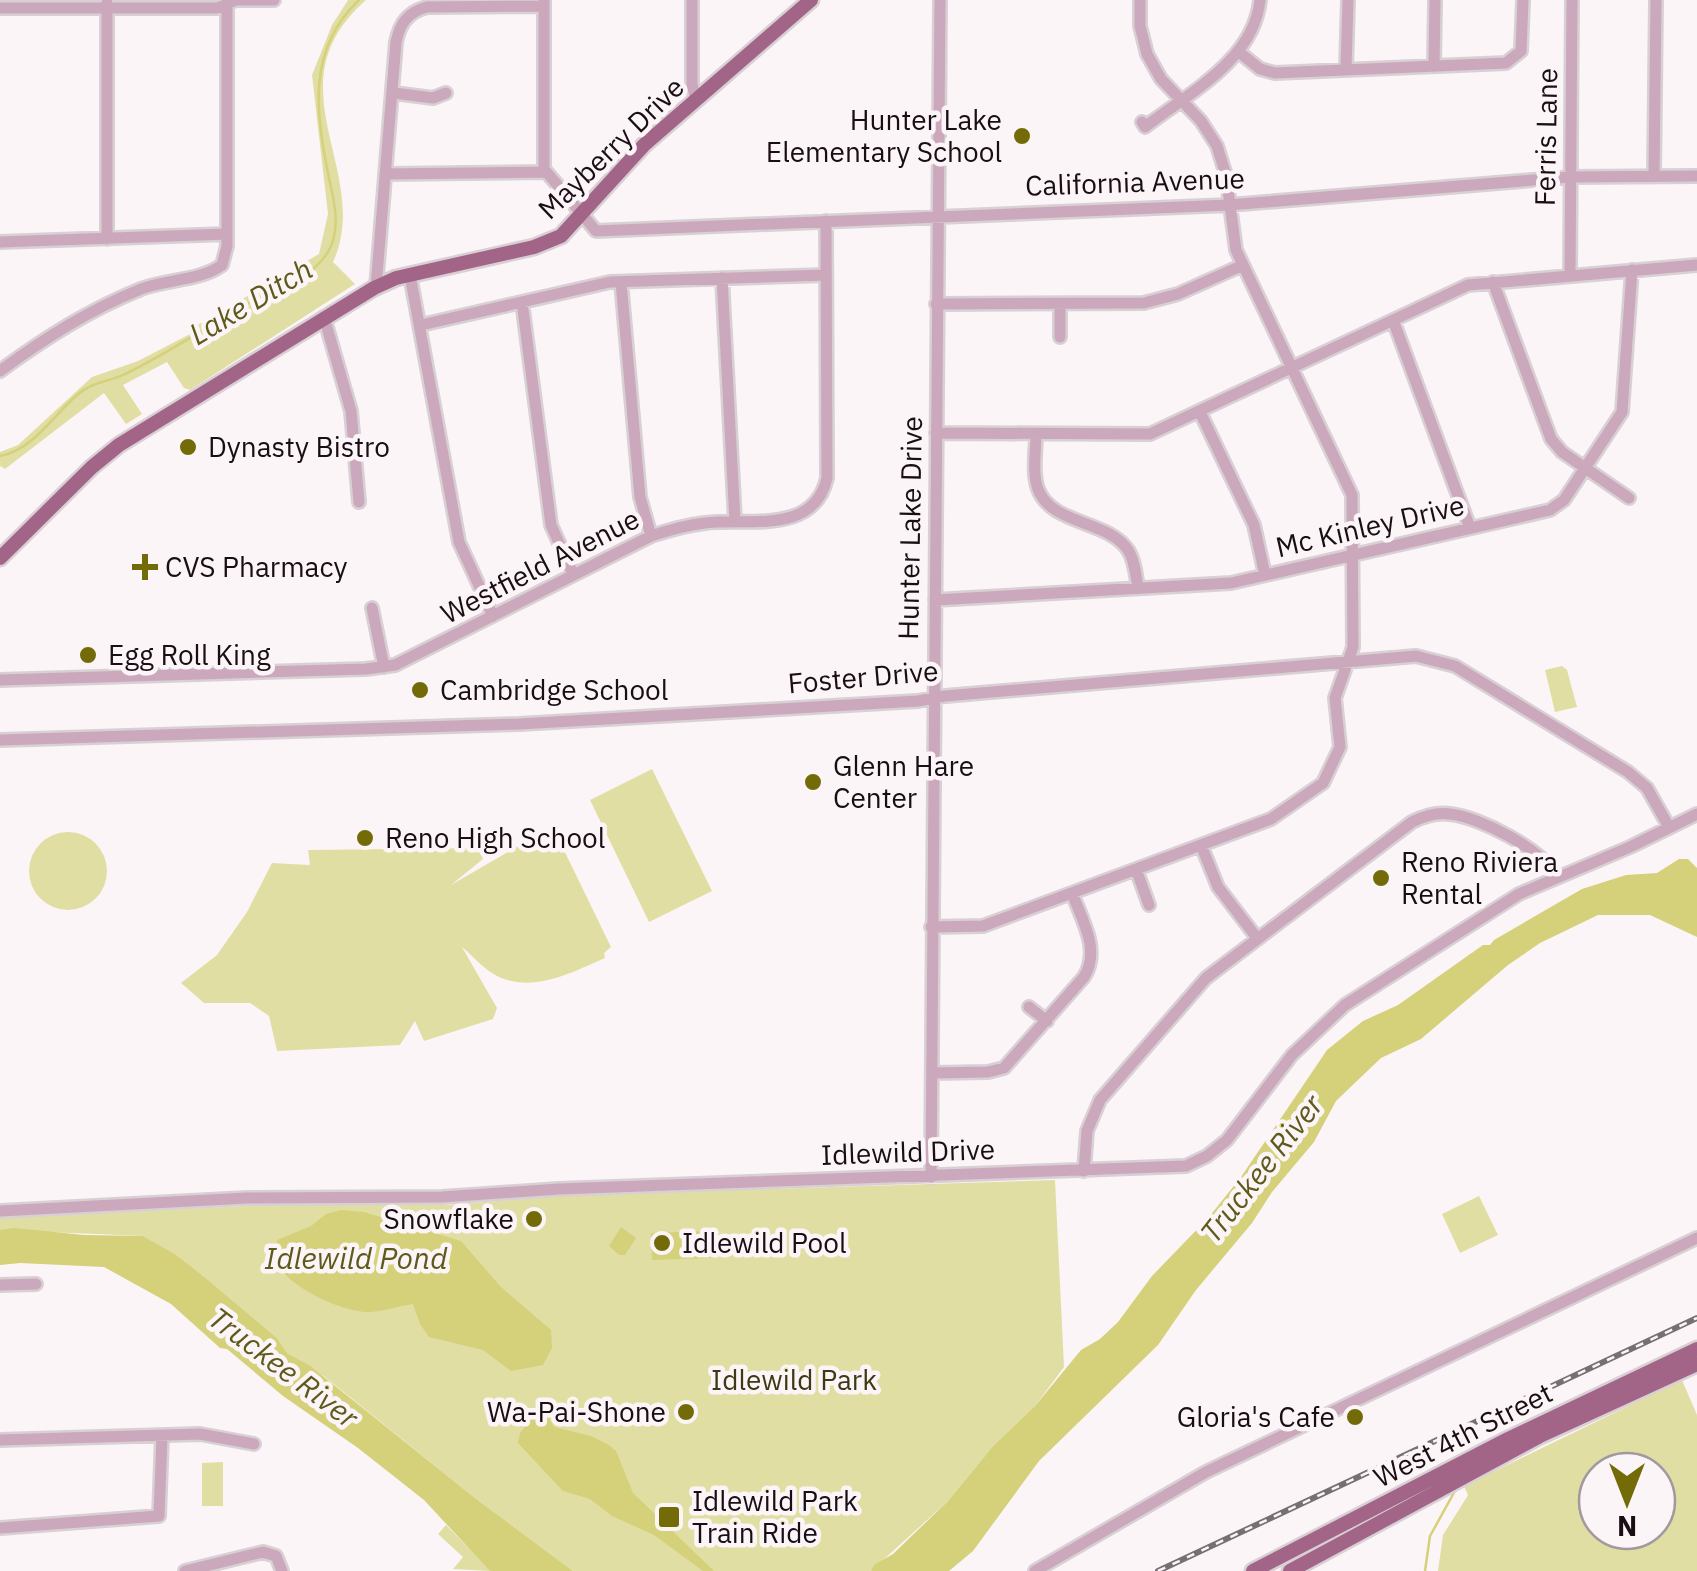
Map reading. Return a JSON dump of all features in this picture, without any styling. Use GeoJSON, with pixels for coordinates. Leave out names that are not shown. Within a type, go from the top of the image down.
{"type":"FeatureCollection","features":[{"type":"Feature","properties":{"kind":"main road","name":"Mayberry Drive"},"geometry":{"type":"LineString","coordinates":[[410,275],[534,248],[560,236],[644,144],[811,0]]}},
{"type":"Feature","properties":{"kind":"main road"},"geometry":{"type":"LineString","coordinates":[[0,558],[119,444],[376,287],[410,275]]}},
{"type":"Feature","properties":{"kind":"main road","name":"West 4th Street"},"geometry":{"type":"LineString","coordinates":[[1253,1571],[1508,1439],[1697,1349]]}},
{"type":"Feature","properties":{"kind":"main road","name":"West 4th Street"},"geometry":{"type":"LineString","coordinates":[[1290,1571],[1540,1436],[1697,1364]]}},
{"type":"Feature","properties":{"kind":"street"},"geometry":{"type":"LineString","coordinates":[[0,8],[107,4],[217,8],[236,0],[274,0]]}},
{"type":"Feature","properties":{"kind":"street"},"geometry":{"type":"LineString","coordinates":[[692,0],[692,84],[696,100]]}},
{"type":"Feature","properties":{"kind":"street","name":"Hunter Lake Drive"},"geometry":{"type":"LineString","coordinates":[[931,1176],[940,0]]}},
{"type":"Feature","properties":{"kind":"street"},"geometry":{"type":"LineString","coordinates":[[932,928],[982,926],[1284,812],[1329,776],[1340,746],[1335,698],[1354,647],[1352,495],[1242,265],[1232,236],[1226,174],[1217,146],[1201,121],[1161,79],[1147,54],[1140,26],[1140,0]]}},
{"type":"Feature","properties":{"kind":"street"},"geometry":{"type":"LineString","coordinates":[[1142,122],[1145,127],[1239,52],[1254,30],[1260,0]]}},
{"type":"Feature","properties":{"kind":"street"},"geometry":{"type":"LineString","coordinates":[[1346,69],[1348,0]]}},
{"type":"Feature","properties":{"kind":"street"},"geometry":{"type":"LineString","coordinates":[[1434,66],[1435,0]]}},
{"type":"Feature","properties":{"kind":"street"},"geometry":{"type":"LineString","coordinates":[[1239,52],[1260,69],[1275,73],[1512,61],[1522,45],[1523,0]]}},
{"type":"Feature","properties":{"kind":"street","name":"Ferris Lane"},"geometry":{"type":"LineString","coordinates":[[1570,275],[1572,0]]}},
{"type":"Feature","properties":{"kind":"street"},"geometry":{"type":"LineString","coordinates":[[1654,176],[1656,0]]}},
{"type":"Feature","properties":{"kind":"street"},"geometry":{"type":"LineString","coordinates":[[0,370],[59,329],[95,310],[140,290],[213,271],[222,265],[227,234],[227,2]]}},
{"type":"Feature","properties":{"kind":"street"},"geometry":{"type":"LineString","coordinates":[[376,287],[398,35],[404,21],[414,12],[434,6],[544,3],[545,172],[583,215]]}},
{"type":"Feature","properties":{"kind":"street"},"geometry":{"type":"LineString","coordinates":[[107,4],[107,239]]}},
{"type":"Feature","properties":{"kind":"street"},"geometry":{"type":"LineString","coordinates":[[394,93],[433,98],[446,92]]}},
{"type":"Feature","properties":{"kind":"street"},"geometry":{"type":"LineString","coordinates":[[384,174],[545,172]]}},
{"type":"Feature","properties":{"kind":"street","name":"California Avenue"},"geometry":{"type":"LineString","coordinates":[[583,215],[591,227],[604,232],[641,227],[1230,204],[1570,177],[1697,176]]}},
{"type":"Feature","properties":{"kind":"street","name":"Westfield Avenue"},"geometry":{"type":"LineString","coordinates":[[0,680],[384,667],[406,661],[651,536],[688,526],[798,516],[815,505],[825,488],[828,466],[826,221]]}},
{"type":"Feature","properties":{"kind":"street"},"geometry":{"type":"LineString","coordinates":[[0,242],[227,234]]}},
{"type":"Feature","properties":{"kind":"street"},"geometry":{"type":"LineString","coordinates":[[936,304],[1127,306],[1162,300],[1242,265]]}},
{"type":"Feature","properties":{"kind":"street"},"geometry":{"type":"LineString","coordinates":[[936,434],[1150,434],[1468,285],[1697,265]]}},
{"type":"Feature","properties":{"kind":"street","name":"Mc Kinley Drive"},"geometry":{"type":"LineString","coordinates":[[935,600],[1231,582],[1550,510],[1564,500],[1622,412],[1632,270]]}},
{"type":"Feature","properties":{"kind":"street"},"geometry":{"type":"LineString","coordinates":[[410,275],[459,542],[493,616]]}},
{"type":"Feature","properties":{"kind":"street"},"geometry":{"type":"LineString","coordinates":[[421,325],[621,282],[826,275]]}},
{"type":"Feature","properties":{"kind":"street"},"geometry":{"type":"LineString","coordinates":[[722,278],[735,521]]}},
{"type":"Feature","properties":{"kind":"street"},"geometry":{"type":"LineString","coordinates":[[621,282],[640,498],[651,536]]}},
{"type":"Feature","properties":{"kind":"street"},"geometry":{"type":"LineString","coordinates":[[1493,282],[1551,439],[1562,452],[1630,498]]}},
{"type":"Feature","properties":{"kind":"street"},"geometry":{"type":"LineString","coordinates":[[522,302],[549,514],[556,543],[573,574]]}},
{"type":"Feature","properties":{"kind":"street"},"geometry":{"type":"LineString","coordinates":[[1060,305],[1060,337]]}},
{"type":"Feature","properties":{"kind":"street"},"geometry":{"type":"LineString","coordinates":[[324,318],[351,410],[359,502]]}},
{"type":"Feature","properties":{"kind":"street"},"geometry":{"type":"LineString","coordinates":[[1393,320],[1470,528]]}},
{"type":"Feature","properties":{"kind":"street"},"geometry":{"type":"LineString","coordinates":[[1200,412],[1254,525],[1266,575]]}},
{"type":"Feature","properties":{"kind":"street"},"geometry":{"type":"LineString","coordinates":[[1036,434],[1036,478],[1041,495],[1053,508],[1122,543],[1132,558],[1138,588]]}},
{"type":"Feature","properties":{"kind":"street"},"geometry":{"type":"LineString","coordinates":[[372,608],[384,667]]}},
{"type":"Feature","properties":{"kind":"street","name":"Foster Drive"},"geometry":{"type":"LineString","coordinates":[[0,740],[519,724],[932,699],[1416,656],[1455,666],[1638,779],[1654,798],[1669,827]]}},
{"type":"Feature","properties":{"kind":"street"},"geometry":{"type":"LineString","coordinates":[[1084,1171],[1090,1120],[1100,1100],[1206,978],[1406,826],[1432,814],[1466,817],[1530,849],[1546,860],[1556,876]]}},
{"type":"Feature","properties":{"kind":"street","name":"Idlewild Drive"},"geometry":{"type":"LineString","coordinates":[[0,1210],[276,1197],[442,1197],[594,1188],[1174,1169],[1207,1156],[1227,1140],[1292,1055],[1324,1021],[1519,894],[1697,814]]}},
{"type":"Feature","properties":{"kind":"street"},"geometry":{"type":"LineString","coordinates":[[1200,845],[1218,887],[1256,938]]}},
{"type":"Feature","properties":{"kind":"street"},"geometry":{"type":"LineString","coordinates":[[1136,870],[1149,905]]}},
{"type":"Feature","properties":{"kind":"street"},"geometry":{"type":"LineString","coordinates":[[932,1072],[988,1072],[1004,1068],[1084,978],[1092,963],[1092,946],[1072,893]]}},
{"type":"Feature","properties":{"kind":"street"},"geometry":{"type":"LineString","coordinates":[[1029,1006],[1047,1021]]}},
{"type":"Feature","properties":{"kind":"street"},"geometry":{"type":"LineString","coordinates":[[1035,1571],[1206,1472],[1697,1238]]}},
{"type":"Feature","properties":{"kind":"street"},"geometry":{"type":"LineString","coordinates":[[0,1285],[36,1284]]}},
{"type":"Feature","properties":{"kind":"street"},"geometry":{"type":"LineString","coordinates":[[0,1528],[156,1517],[160,1513],[162,1436]]}},
{"type":"Feature","properties":{"kind":"street"},"geometry":{"type":"LineString","coordinates":[[0,1440],[216,1436],[254,1444]]}},
{"type":"Feature","properties":{"kind":"street"},"geometry":{"type":"LineString","coordinates":[[185,1571],[263,1552],[273,1553],[282,1571]]}},
{"type":"Feature","properties":{"kind":"green space"},"geometry":{"type":"Polygon","coordinates":[[[348,0],[366,0],[338,32],[325,65],[323,97],[342,195],[342,228],[333,262],[355,284],[190,390],[184,388],[167,362],[123,385],[142,414],[126,424],[104,393],[5,469],[0,466],[0,452],[18,445],[92,377],[138,361],[196,331],[196,326],[319,254],[328,214],[312,75],[332,25],[348,0]]]}},
{"type":"Feature","properties":{"kind":"green space"},"geometry":{"type":"Polygon","coordinates":[[[1562,666],[1567,670],[1577,707],[1555,712],[1545,670],[1562,666]]]}},
{"type":"Feature","properties":{"kind":"green space"},"geometry":{"type":"Polygon","coordinates":[[[652,769],[712,891],[649,922],[590,800],[652,769]]]}},
{"type":"Feature","properties":{"kind":"green space"},"geometry":{"type":"Polygon","coordinates":[[[68,832],[83,835],[95,844],[104,856],[104,886],[95,898],[83,907],[68,910],[53,907],[41,898],[32,886],[29,871],[32,856],[41,844],[53,835],[68,832]]]}},
{"type":"Feature","properties":{"kind":"green space"},"geometry":{"type":"Polygon","coordinates":[[[537,835],[561,844],[611,947],[604,953],[605,958],[580,969],[526,983],[494,974],[462,947],[497,1008],[493,1019],[424,1041],[415,1021],[400,1045],[277,1051],[269,1016],[250,1003],[204,1003],[181,983],[217,955],[247,912],[272,863],[310,865],[308,850],[479,848],[483,859],[451,885],[537,835]]]}},
{"type":"Feature","properties":{"kind":"green space","name":"Idlewild Park"},"geometry":{"type":"Polygon","coordinates":[[[1055,1180],[1064,1367],[1035,1406],[993,1446],[948,1501],[871,1571],[573,1571],[325,1377],[288,1354],[277,1338],[207,1279],[143,1236],[0,1230],[0,1218],[285,1204],[448,1205],[575,1195],[1055,1180]]]}},
{"type":"Feature","properties":{"kind":"green space"},"geometry":{"type":"Polygon","coordinates":[[[1479,1196],[1498,1235],[1460,1253],[1442,1214],[1479,1196]]]}},
{"type":"Feature","properties":{"kind":"green space"},"geometry":{"type":"Polygon","coordinates":[[[1682,1380],[1697,1415],[1697,1571],[1438,1571],[1443,1535],[1468,1495],[1464,1486],[1682,1380]]]}},
{"type":"Feature","properties":{"kind":"green space"},"geometry":{"type":"Polygon","coordinates":[[[223,1462],[223,1506],[202,1506],[202,1463],[223,1462]]]}},
{"type":"Feature","properties":{"kind":"green space"},"geometry":{"type":"Polygon","coordinates":[[[446,1525],[490,1571],[453,1569],[463,1557],[438,1534],[446,1525]]]}},
{"type":"Feature","properties":{"kind":"water","name":"Truckee River"},"geometry":{"type":"Polygon","coordinates":[[[1679,859],[1688,859],[1697,868],[1697,937],[1650,915],[1598,915],[1540,943],[1421,1039],[1381,1058],[1336,1101],[1314,1142],[1196,1290],[1158,1345],[1039,1461],[973,1551],[949,1571],[871,1571],[948,1501],[1081,1350],[1118,1322],[1152,1276],[1241,1177],[1327,1050],[1363,1021],[1398,1005],[1483,945],[1490,945],[1582,889],[1626,875],[1657,873],[1679,859]]]}},
{"type":"Feature","properties":{"kind":"water","name":"Idlewild Pond"},"geometry":{"type":"Polygon","coordinates":[[[341,1210],[364,1212],[461,1241],[500,1286],[551,1330],[552,1348],[543,1365],[511,1371],[483,1350],[429,1337],[413,1304],[376,1311],[353,1310],[313,1295],[290,1279],[275,1260],[277,1240],[341,1210]]]}},
{"type":"Feature","properties":{"kind":"water"},"geometry":{"type":"Polygon","coordinates":[[[621,1227],[636,1238],[625,1255],[609,1246],[621,1227]]]}},
{"type":"Feature","properties":{"kind":"water","name":"Truckee River"},"geometry":{"type":"Polygon","coordinates":[[[0,1230],[143,1236],[176,1255],[277,1338],[288,1354],[309,1365],[573,1571],[490,1571],[424,1500],[283,1396],[227,1349],[220,1348],[171,1304],[104,1267],[0,1265],[0,1230]]]}},
{"type":"Feature","properties":{"kind":"water"},"geometry":{"type":"Polygon","coordinates":[[[710,1231],[711,1258],[652,1260],[651,1233],[710,1231]]]}},
{"type":"Feature","properties":{"kind":"water"},"geometry":{"type":"Polygon","coordinates":[[[536,1411],[547,1415],[554,1427],[591,1436],[616,1451],[633,1493],[714,1571],[703,1571],[654,1535],[612,1516],[590,1499],[563,1491],[518,1443],[520,1433],[536,1411]]]}},
{"type":"Feature","properties":{"kind":"waterway","name":"Lake Ditch"},"geometry":{"type":"LineString","coordinates":[[0,456],[26,445],[79,393],[159,356],[318,265],[331,246],[336,221],[321,130],[319,83],[330,40],[359,0]]}},
{"type":"Feature","properties":{"kind":"waterway"},"geometry":{"type":"LineString","coordinates":[[1425,1571],[1430,1536],[1456,1489]]}},
{"type":"Feature","properties":{"kind":"railway"},"geometry":{"type":"LineString","coordinates":[[1158,1571],[1697,1318]]}},
{"type":"Feature","properties":{"kind":"place","name":"Hunter Lake Elementary School"},"geometry":{"type":"Point","coordinates":[1022,136]}},
{"type":"Feature","properties":{"kind":"place","name":"Dynasty Bistro"},"geometry":{"type":"Point","coordinates":[188,447]}},
{"type":"Feature","properties":{"kind":"place","name":"CVS Pharmacy"},"geometry":{"type":"Point","coordinates":[145,567]}},
{"type":"Feature","properties":{"kind":"place","name":"Egg Roll King"},"geometry":{"type":"Point","coordinates":[88,655]}},
{"type":"Feature","properties":{"kind":"place","name":"Cambridge School"},"geometry":{"type":"Point","coordinates":[420,690]}},
{"type":"Feature","properties":{"kind":"place","name":"Glenn Hare Center"},"geometry":{"type":"Point","coordinates":[813,782]}},
{"type":"Feature","properties":{"kind":"place","name":"Reno High School"},"geometry":{"type":"Point","coordinates":[365,838]}},
{"type":"Feature","properties":{"kind":"place","name":"Reno Riviera Rental"},"geometry":{"type":"Point","coordinates":[1381,878]}},
{"type":"Feature","properties":{"kind":"place","name":"Snowflake"},"geometry":{"type":"Point","coordinates":[534,1219]}},
{"type":"Feature","properties":{"kind":"place","name":"Idlewild Pool"},"geometry":{"type":"Point","coordinates":[662,1243]}},
{"type":"Feature","properties":{"kind":"place","name":"Wa-Pai-Shone"},"geometry":{"type":"Point","coordinates":[686,1412]}},
{"type":"Feature","properties":{"kind":"place","name":"Gloria's Cafe"},"geometry":{"type":"Point","coordinates":[1355,1417]}},
{"type":"Feature","properties":{"kind":"place","name":"Idlewild Park Train Ride"},"geometry":{"type":"Point","coordinates":[669,1517]}}]}
